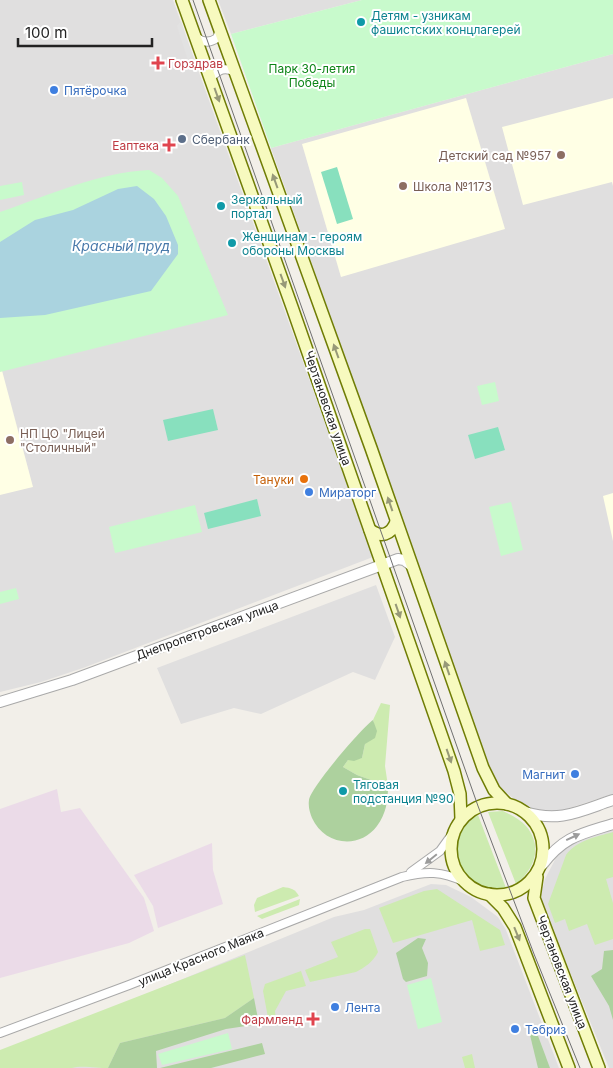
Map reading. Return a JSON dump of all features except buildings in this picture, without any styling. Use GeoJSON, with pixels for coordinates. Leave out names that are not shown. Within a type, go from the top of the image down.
{"type":"FeatureCollection","features":[{"type":"Feature","properties":{"kind":"main road","name":"Чертановская улица"},"geometry":{"type":"LineString","coordinates":[[182,0],[456,778],[461,801],[461,819]]}},
{"type":"Feature","properties":{"kind":"main road","name":"Чертановская улица"},"geometry":{"type":"LineString","coordinates":[[209,0],[412,566],[482,768],[494,790],[507,804]]}},
{"type":"Feature","properties":{"kind":"main road"},"geometry":{"type":"LineString","coordinates":[[370,530],[376,534],[383,535],[389,533],[394,528],[396,522]]}},
{"type":"Feature","properties":{"kind":"main road","name":"Чертановская улица"},"geometry":{"type":"LineString","coordinates":[[465,882],[457,872],[452,860],[450,846],[453,833],[461,819],[482,804],[507,804],[525,812],[533,820],[542,840],[544,851],[534,889],[536,903],[599,1068]]}},
{"type":"Feature","properties":{"kind":"main road"},"geometry":{"type":"LineString","coordinates":[[465,882],[472,888],[489,894],[505,895],[516,892],[530,883],[540,870]]}},
{"type":"Feature","properties":{"kind":"main road"},"geometry":{"type":"LineString","coordinates":[[489,894],[503,908],[515,927],[569,1068]]}},
{"type":"Feature","properties":{"kind":"street"},"geometry":{"type":"LineString","coordinates":[[196,37],[203,42],[208,42],[217,38],[220,30]]}},
{"type":"Feature","properties":{"kind":"street"},"geometry":{"type":"LineString","coordinates":[[210,78],[223,68],[235,72]]}},
{"type":"Feature","properties":{"kind":"street","name":"Днепропетровская улица"},"geometry":{"type":"LineString","coordinates":[[0,702],[72,680],[398,559],[404,560],[412,566]]}},
{"type":"Feature","properties":{"kind":"street"},"geometry":{"type":"LineString","coordinates":[[525,812],[549,818],[562,816],[613,800]]}},
{"type":"Feature","properties":{"kind":"street"},"geometry":{"type":"LineString","coordinates":[[540,870],[561,844],[571,838],[613,824]]}},
{"type":"Feature","properties":{"kind":"street","name":"улица Красного Маяка"},"geometry":{"type":"LineString","coordinates":[[0,1033],[129,985],[402,877],[424,864],[440,851],[453,833]]}},
{"type":"Feature","properties":{"kind":"street","name":"улица Красного Маяка"},"geometry":{"type":"LineString","coordinates":[[402,877],[420,873],[437,873],[452,876],[465,882]]}},
{"type":"Feature","properties":{"kind":"shaded area"},"geometry":{"type":"Polygon","coordinates":[[[0,0],[173,0],[373,557],[83,668],[41,682],[0,692],[0,0]]]}},
{"type":"Feature","properties":{"kind":"shaded area"},"geometry":{"type":"Polygon","coordinates":[[[218,0],[362,0],[231,34],[218,0]]]}},
{"type":"Feature","properties":{"kind":"shaded area"},"geometry":{"type":"Polygon","coordinates":[[[181,21],[192,55],[188,60],[177,26],[181,21]]]}},
{"type":"Feature","properties":{"kind":"shaded area"},"geometry":{"type":"Polygon","coordinates":[[[613,54],[613,794],[557,812],[542,812],[526,806],[513,798],[501,789],[494,779],[271,148],[613,54]]]}},
{"type":"Feature","properties":{"kind":"shaded area","name":"Школа №1173"},"geometry":{"type":"Polygon","coordinates":[[[466,98],[505,229],[341,277],[302,144],[466,98]]]}},
{"type":"Feature","properties":{"kind":"shaded area","name":"Детский сад №957"},"geometry":{"type":"Polygon","coordinates":[[[613,98],[613,186],[612,182],[523,205],[502,127],[613,98]]]}},
{"type":"Feature","properties":{"kind":"shaded area","name":"НП ЦО \"Лицей \"Столичный\""},"geometry":{"type":"Polygon","coordinates":[[[0,363],[33,487],[0,495],[0,363]]]}},
{"type":"Feature","properties":{"kind":"shaded area"},"geometry":{"type":"Polygon","coordinates":[[[613,493],[613,541],[603,496],[613,493]]]}},
{"type":"Feature","properties":{"kind":"shaded area"},"geometry":{"type":"Polygon","coordinates":[[[376,585],[395,637],[375,680],[353,672],[261,714],[234,708],[181,724],[157,668],[376,585]]]}},
{"type":"Feature","properties":{"kind":"shaded area"},"geometry":{"type":"Polygon","coordinates":[[[57,789],[61,812],[80,808],[144,898],[154,931],[129,943],[0,978],[0,809],[57,789]]]}},
{"type":"Feature","properties":{"kind":"shaded area"},"geometry":{"type":"Polygon","coordinates":[[[613,828],[613,1068],[609,1068],[541,901],[545,879],[559,852],[576,839],[613,828]]]}},
{"type":"Feature","properties":{"kind":"shaded area"},"geometry":{"type":"Polygon","coordinates":[[[212,843],[213,870],[223,904],[158,928],[153,906],[134,875],[212,843]]]}},
{"type":"Feature","properties":{"kind":"shaded area"},"geometry":{"type":"Polygon","coordinates":[[[431,884],[446,885],[471,897],[498,917],[506,930],[559,1068],[0,1068],[0,1054],[334,917],[364,910],[431,884]]]}},
{"type":"Feature","properties":{"kind":"green space","name":"Парк 30-летия Победы"},"geometry":{"type":"Polygon","coordinates":[[[362,0],[613,0],[613,54],[271,148],[231,34],[362,0]]]}},
{"type":"Feature","properties":{"kind":"green space"},"geometry":{"type":"Polygon","coordinates":[[[337,167],[353,219],[337,224],[321,172],[337,167]]]}},
{"type":"Feature","properties":{"kind":"green space"},"geometry":{"type":"Polygon","coordinates":[[[149,170],[162,178],[178,196],[228,315],[0,372],[0,212],[92,180],[111,175],[149,170]]]}},
{"type":"Feature","properties":{"kind":"green space"},"geometry":{"type":"Polygon","coordinates":[[[22,182],[24,195],[0,200],[0,186],[22,182]]]}},
{"type":"Feature","properties":{"kind":"green space"},"geometry":{"type":"Polygon","coordinates":[[[495,382],[499,401],[482,405],[477,386],[495,382]]]}},
{"type":"Feature","properties":{"kind":"green space"},"geometry":{"type":"Polygon","coordinates":[[[213,409],[218,430],[168,441],[163,420],[213,409]]]}},
{"type":"Feature","properties":{"kind":"green space"},"geometry":{"type":"Polygon","coordinates":[[[498,427],[505,450],[475,459],[468,435],[498,427]]]}},
{"type":"Feature","properties":{"kind":"green space"},"geometry":{"type":"Polygon","coordinates":[[[257,499],[261,516],[208,529],[204,513],[257,499]]]}},
{"type":"Feature","properties":{"kind":"green space"},"geometry":{"type":"Polygon","coordinates":[[[511,502],[523,550],[501,556],[489,507],[511,502]]]}},
{"type":"Feature","properties":{"kind":"green space"},"geometry":{"type":"Polygon","coordinates":[[[195,505],[202,532],[115,553],[109,527],[195,505]]]}},
{"type":"Feature","properties":{"kind":"green space"},"geometry":{"type":"Polygon","coordinates":[[[16,588],[19,599],[0,604],[0,592],[16,588]]]}},
{"type":"Feature","properties":{"kind":"green space"},"geometry":{"type":"Polygon","coordinates":[[[381,703],[390,705],[385,766],[388,786],[357,775],[343,767],[348,760],[362,758],[365,744],[374,723],[373,720],[381,703]]]}},
{"type":"Feature","properties":{"kind":"green space"},"geometry":{"type":"Polygon","coordinates":[[[373,720],[377,731],[375,738],[365,744],[362,758],[354,761],[348,760],[343,767],[357,775],[388,786],[384,812],[377,826],[370,834],[361,839],[342,841],[333,839],[318,827],[312,818],[309,800],[327,771],[373,720]]]}},
{"type":"Feature","properties":{"kind":"green space"},"geometry":{"type":"Polygon","coordinates":[[[503,811],[524,824],[534,841],[535,849],[532,864],[523,878],[516,884],[488,812],[503,811]]]}},
{"type":"Feature","properties":{"kind":"green space"},"geometry":{"type":"Polygon","coordinates":[[[478,815],[506,888],[478,886],[465,877],[460,869],[456,850],[458,839],[469,822],[478,815]]]}},
{"type":"Feature","properties":{"kind":"green space"},"geometry":{"type":"Polygon","coordinates":[[[613,832],[613,877],[606,879],[613,903],[613,939],[595,945],[587,924],[569,931],[565,919],[555,923],[548,904],[566,855],[570,850],[587,840],[613,832]]]}},
{"type":"Feature","properties":{"kind":"green space"},"geometry":{"type":"Polygon","coordinates":[[[283,887],[293,889],[299,896],[255,912],[254,905],[257,898],[283,887]]]}},
{"type":"Feature","properties":{"kind":"green space"},"geometry":{"type":"Polygon","coordinates":[[[437,889],[500,930],[505,945],[480,951],[472,920],[393,943],[379,908],[424,891],[437,889]]]}},
{"type":"Feature","properties":{"kind":"green space"},"geometry":{"type":"Polygon","coordinates":[[[300,899],[299,905],[262,919],[257,916],[300,899]]]}},
{"type":"Feature","properties":{"kind":"green space"},"geometry":{"type":"Polygon","coordinates":[[[365,929],[370,929],[378,952],[371,961],[356,972],[310,982],[305,970],[338,957],[331,942],[365,929]]]}},
{"type":"Feature","properties":{"kind":"green space"},"geometry":{"type":"Polygon","coordinates":[[[418,938],[426,939],[422,948],[428,963],[427,976],[406,982],[403,979],[396,953],[418,938]]]}},
{"type":"Feature","properties":{"kind":"green space"},"geometry":{"type":"Polygon","coordinates":[[[613,950],[613,1020],[609,1006],[591,976],[602,969],[604,951],[613,950]]]}},
{"type":"Feature","properties":{"kind":"green space"},"geometry":{"type":"Polygon","coordinates":[[[245,955],[254,998],[225,1018],[120,1043],[108,1068],[0,1068],[0,1050],[245,955]]]}},
{"type":"Feature","properties":{"kind":"green space"},"geometry":{"type":"Polygon","coordinates":[[[301,971],[306,986],[286,991],[275,1011],[276,1021],[269,1023],[263,991],[265,984],[301,971]]]}},
{"type":"Feature","properties":{"kind":"green space"},"geometry":{"type":"Polygon","coordinates":[[[431,978],[442,1022],[418,1029],[407,985],[431,978]]]}},
{"type":"Feature","properties":{"kind":"green space"},"geometry":{"type":"Polygon","coordinates":[[[254,998],[259,1024],[226,1029],[156,1051],[157,1068],[108,1068],[120,1043],[225,1018],[254,998]]]}},
{"type":"Feature","properties":{"kind":"green space"},"geometry":{"type":"Polygon","coordinates":[[[534,1025],[550,1068],[538,1068],[528,1027],[534,1025]]]}},
{"type":"Feature","properties":{"kind":"green space"},"geometry":{"type":"Polygon","coordinates":[[[228,1033],[232,1049],[162,1065],[158,1054],[228,1033]]]}},
{"type":"Feature","properties":{"kind":"green space"},"geometry":{"type":"Polygon","coordinates":[[[262,1043],[265,1054],[211,1068],[160,1068],[262,1043]]]}},
{"type":"Feature","properties":{"kind":"green space"},"geometry":{"type":"Polygon","coordinates":[[[472,1054],[475,1068],[465,1068],[462,1057],[472,1054]]]}},
{"type":"Feature","properties":{"kind":"water","name":"Красный пруд"},"geometry":{"type":"Polygon","coordinates":[[[137,186],[154,199],[166,216],[178,245],[178,254],[151,291],[45,315],[0,318],[0,242],[35,220],[73,210],[118,189],[137,186]]]}},
{"type":"Feature","properties":{"kind":"tram line"},"geometry":{"type":"LineString","coordinates":[[193,0],[478,806],[534,954],[580,1068]]}},
{"type":"Feature","properties":{"kind":"place","name":"Детям - узникам фашистских концлагерей"},"geometry":{"type":"Point","coordinates":[361,22]}},
{"type":"Feature","properties":{"kind":"place","name":"Горздрав"},"geometry":{"type":"Point","coordinates":[158,63]}},
{"type":"Feature","properties":{"kind":"place","name":"Пятёрочка"},"geometry":{"type":"Point","coordinates":[54,90]}},
{"type":"Feature","properties":{"kind":"place","name":"Сбербанк"},"geometry":{"type":"Point","coordinates":[182,139]}},
{"type":"Feature","properties":{"kind":"place","name":"Еаптека"},"geometry":{"type":"Point","coordinates":[169,145]}},
{"type":"Feature","properties":{"kind":"place","name":"Детский сад №957"},"geometry":{"type":"Point","coordinates":[561,155]}},
{"type":"Feature","properties":{"kind":"place","name":"Школа №1173"},"geometry":{"type":"Point","coordinates":[403,186]}},
{"type":"Feature","properties":{"kind":"place","name":"Зеркальный портал"},"geometry":{"type":"Point","coordinates":[221,206]}},
{"type":"Feature","properties":{"kind":"place","name":"Женщинам - героям обороны Москвы"},"geometry":{"type":"Point","coordinates":[232,243]}},
{"type":"Feature","properties":{"kind":"place","name":"НП ЦО \"Лицей \"Столичный\""},"geometry":{"type":"Point","coordinates":[10,440]}},
{"type":"Feature","properties":{"kind":"place","name":"Тануки"},"geometry":{"type":"Point","coordinates":[304,479]}},
{"type":"Feature","properties":{"kind":"place","name":"Мираторг"},"geometry":{"type":"Point","coordinates":[309,492]}},
{"type":"Feature","properties":{"kind":"place","name":"Магнит"},"geometry":{"type":"Point","coordinates":[575,774]}},
{"type":"Feature","properties":{"kind":"place","name":"Тяговая подстанция №90"},"geometry":{"type":"Point","coordinates":[343,791]}},
{"type":"Feature","properties":{"kind":"place","name":"Лента"},"geometry":{"type":"Point","coordinates":[335,1007]}},
{"type":"Feature","properties":{"kind":"place","name":"Фармленд"},"geometry":{"type":"Point","coordinates":[313,1019]}},
{"type":"Feature","properties":{"kind":"place","name":"Тебриз"},"geometry":{"type":"Point","coordinates":[515,1029]}}]}
